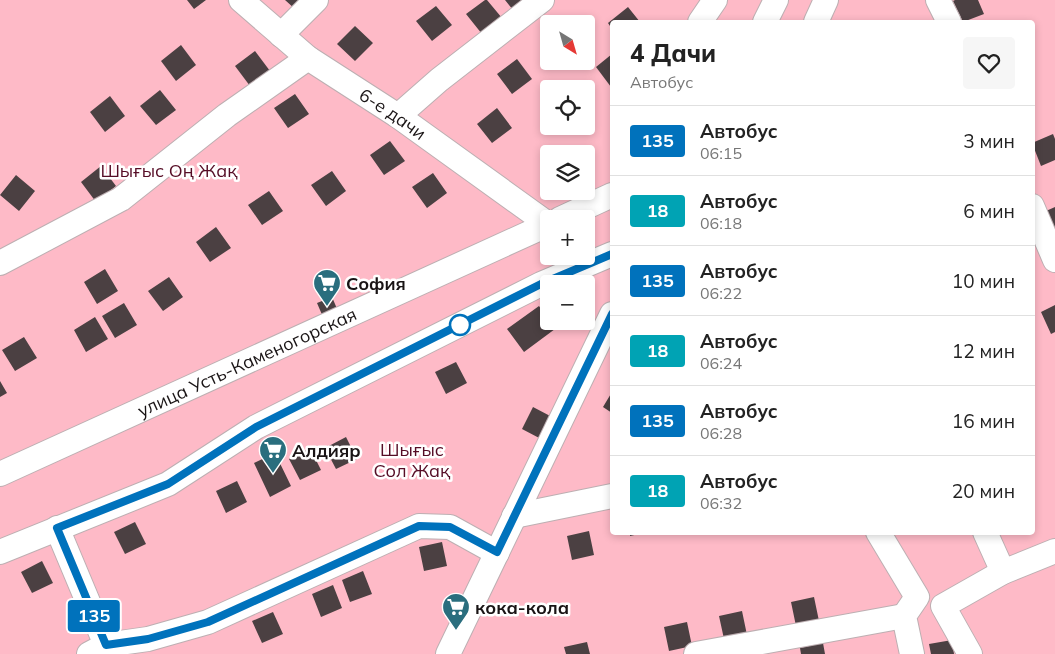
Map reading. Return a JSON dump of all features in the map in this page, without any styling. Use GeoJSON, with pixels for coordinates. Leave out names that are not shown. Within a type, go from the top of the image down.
{"type":"FeatureCollection","features":[{"type":"Feature","properties":{"kind":"street","name":"6-е дачи"},"geometry":{"type":"LineString","coordinates":[[241,0],[308,58],[398,116],[540,218]]}},
{"type":"Feature","properties":{"kind":"street"},"geometry":{"type":"LineString","coordinates":[[281,35],[316,0]]}},
{"type":"Feature","properties":{"kind":"street"},"geometry":{"type":"LineString","coordinates":[[398,116],[439,80],[542,0]]}},
{"type":"Feature","properties":{"kind":"street"},"geometry":{"type":"LineString","coordinates":[[701,20],[715,0]]}},
{"type":"Feature","properties":{"kind":"street"},"geometry":{"type":"LineString","coordinates":[[766,20],[776,0]]}},
{"type":"Feature","properties":{"kind":"street"},"geometry":{"type":"LineString","coordinates":[[817,20],[826,0]]}},
{"type":"Feature","properties":{"kind":"street"},"geometry":{"type":"LineString","coordinates":[[938,0],[948,20]]}},
{"type":"Feature","properties":{"kind":"street"},"geometry":{"type":"LineString","coordinates":[[0,263],[121,199],[227,115],[308,58]]}},
{"type":"Feature","properties":{"kind":"street"},"geometry":{"type":"LineString","coordinates":[[580,210],[610,196]]}},
{"type":"Feature","properties":{"kind":"street"},"geometry":{"type":"LineString","coordinates":[[1035,213],[1055,260]]}},
{"type":"Feature","properties":{"kind":"street","name":"улица Усть-Каменогорская"},"geometry":{"type":"LineString","coordinates":[[0,474],[540,228]]}},
{"type":"Feature","properties":{"kind":"street"},"geometry":{"type":"LineString","coordinates":[[0,552],[168,484],[256,427],[541,284],[610,255]]}},
{"type":"Feature","properties":{"kind":"street"},"geometry":{"type":"LineString","coordinates":[[448,654],[610,318]]}},
{"type":"Feature","properties":{"kind":"street"},"geometry":{"type":"LineString","coordinates":[[514,516],[610,496]]}},
{"type":"Feature","properties":{"kind":"street"},"geometry":{"type":"LineString","coordinates":[[57,528],[97,649],[148,639],[208,622],[419,526],[450,527],[497,552]]}},
{"type":"Feature","properties":{"kind":"street"},"geometry":{"type":"LineString","coordinates":[[879,535],[911,607],[912,654]]}},
{"type":"Feature","properties":{"kind":"street"},"geometry":{"type":"LineString","coordinates":[[987,535],[1003,572]]}},
{"type":"Feature","properties":{"kind":"street"},"geometry":{"type":"LineString","coordinates":[[696,654],[911,607],[944,606],[1003,572],[1055,551]]}},
{"type":"Feature","properties":{"kind":"street"},"geometry":{"type":"LineString","coordinates":[[944,606],[970,654]]}},
{"type":"Feature","properties":{"kind":"green space","name":"Шығыс Сол Жақ"},"geometry":{"type":"Polygon","coordinates":[[[0,0],[1055,0],[1055,654],[0,654],[0,0]]]}},
{"type":"Feature","properties":{"kind":"building"},"geometry":{"type":"Polygon","coordinates":[[[187,0],[206,0],[194,9],[187,0]]]}},
{"type":"Feature","properties":{"kind":"building"},"geometry":{"type":"Polygon","coordinates":[[[285,0],[304,0],[295,9],[285,0]]]}},
{"type":"Feature","properties":{"kind":"building"},"geometry":{"type":"Polygon","coordinates":[[[485,0],[502,18],[482,34],[466,14],[485,0]]]}},
{"type":"Feature","properties":{"kind":"building"},"geometry":{"type":"Polygon","coordinates":[[[505,0],[526,0],[513,10],[505,0]]]}},
{"type":"Feature","properties":{"kind":"building"},"geometry":{"type":"Polygon","coordinates":[[[978,0],[984,14],[968,20],[962,20],[953,1],[978,0]]]}},
{"type":"Feature","properties":{"kind":"building"},"geometry":{"type":"Polygon","coordinates":[[[436,6],[452,25],[432,41],[416,21],[436,6]]]}},
{"type":"Feature","properties":{"kind":"building"},"geometry":{"type":"Polygon","coordinates":[[[628,7],[638,20],[612,20],[628,7]]]}},
{"type":"Feature","properties":{"kind":"building"},"geometry":{"type":"Polygon","coordinates":[[[355,26],[373,43],[355,61],[337,44],[355,26]]]}},
{"type":"Feature","properties":{"kind":"building"},"geometry":{"type":"Polygon","coordinates":[[[181,45],[196,65],[176,81],[161,61],[181,45]]]}},
{"type":"Feature","properties":{"kind":"building"},"geometry":{"type":"Polygon","coordinates":[[[255,51],[270,71],[250,86],[235,66],[255,51]]]}},
{"type":"Feature","properties":{"kind":"building"},"geometry":{"type":"Polygon","coordinates":[[[610,56],[610,86],[596,67],[610,56]]]}},
{"type":"Feature","properties":{"kind":"building"},"geometry":{"type":"Polygon","coordinates":[[[517,59],[532,79],[512,94],[497,74],[517,59]]]}},
{"type":"Feature","properties":{"kind":"building"},"geometry":{"type":"Polygon","coordinates":[[[160,90],[176,110],[156,125],[140,106],[160,90]]]}},
{"type":"Feature","properties":{"kind":"building"},"geometry":{"type":"Polygon","coordinates":[[[295,94],[309,114],[288,128],[274,108],[295,94]]]}},
{"type":"Feature","properties":{"kind":"building"},"geometry":{"type":"Polygon","coordinates":[[[110,96],[125,116],[105,132],[90,112],[110,96]]]}},
{"type":"Feature","properties":{"kind":"building"},"geometry":{"type":"Polygon","coordinates":[[[497,108],[512,128],[492,143],[477,124],[497,108]]]}},
{"type":"Feature","properties":{"kind":"building"},"geometry":{"type":"Polygon","coordinates":[[[1053,134],[1055,139],[1055,160],[1041,166],[1035,151],[1035,142],[1053,134]]]}},
{"type":"Feature","properties":{"kind":"building"},"geometry":{"type":"Polygon","coordinates":[[[390,141],[405,161],[384,175],[370,155],[390,141]]]}},
{"type":"Feature","properties":{"kind":"building"},"geometry":{"type":"Polygon","coordinates":[[[101,166],[116,186],[96,202],[81,182],[101,166]]]}},
{"type":"Feature","properties":{"kind":"building"},"geometry":{"type":"Polygon","coordinates":[[[332,171],[346,191],[326,206],[311,185],[332,171]]]}},
{"type":"Feature","properties":{"kind":"building"},"geometry":{"type":"Polygon","coordinates":[[[433,173],[447,193],[427,208],[412,187],[433,173]]]}},
{"type":"Feature","properties":{"kind":"building"},"geometry":{"type":"Polygon","coordinates":[[[16,175],[35,191],[19,211],[0,195],[16,175]]]}},
{"type":"Feature","properties":{"kind":"building"},"geometry":{"type":"Polygon","coordinates":[[[269,191],[283,211],[262,225],[248,205],[269,191]]]}},
{"type":"Feature","properties":{"kind":"building"},"geometry":{"type":"Polygon","coordinates":[[[1055,207],[1055,231],[1046,211],[1055,207]]]}},
{"type":"Feature","properties":{"kind":"building"},"geometry":{"type":"Polygon","coordinates":[[[216,227],[231,248],[210,262],[196,242],[216,227]]]}},
{"type":"Feature","properties":{"kind":"building"},"geometry":{"type":"Polygon","coordinates":[[[105,269],[118,291],[97,304],[84,282],[105,269]]]}},
{"type":"Feature","properties":{"kind":"building"},"geometry":{"type":"Polygon","coordinates":[[[169,277],[183,297],[163,311],[148,291],[169,277]]]}},
{"type":"Feature","properties":{"kind":"building","name":"София"},"geometry":{"type":"Polygon","coordinates":[[[332,297],[338,311],[323,317],[317,303],[332,297]]]}},
{"type":"Feature","properties":{"kind":"building"},"geometry":{"type":"Polygon","coordinates":[[[124,303],[137,325],[115,338],[102,316],[124,303]]]}},
{"type":"Feature","properties":{"kind":"building"},"geometry":{"type":"Polygon","coordinates":[[[1055,305],[1055,332],[1051,334],[1041,312],[1055,305]]]}},
{"type":"Feature","properties":{"kind":"building"},"geometry":{"type":"Polygon","coordinates":[[[539,306],[540,330],[554,330],[524,352],[507,329],[539,306]]]}},
{"type":"Feature","properties":{"kind":"building"},"geometry":{"type":"Polygon","coordinates":[[[95,317],[108,339],[86,352],[74,330],[95,317]]]}},
{"type":"Feature","properties":{"kind":"building"},"geometry":{"type":"Polygon","coordinates":[[[24,337],[37,358],[15,371],[2,350],[24,337]]]}},
{"type":"Feature","properties":{"kind":"building"},"geometry":{"type":"Polygon","coordinates":[[[456,362],[467,383],[446,394],[435,372],[456,362]]]}},
{"type":"Feature","properties":{"kind":"building"},"geometry":{"type":"Polygon","coordinates":[[[0,381],[7,393],[0,397],[0,381]]]}},
{"type":"Feature","properties":{"kind":"building"},"geometry":{"type":"Polygon","coordinates":[[[610,395],[610,412],[603,407],[610,395]]]}},
{"type":"Feature","properties":{"kind":"building"},"geometry":{"type":"Polygon","coordinates":[[[533,407],[554,418],[543,440],[522,429],[533,407]]]}},
{"type":"Feature","properties":{"kind":"building"},"geometry":{"type":"Polygon","coordinates":[[[346,437],[357,459],[336,469],[325,448],[346,437]]]}},
{"type":"Feature","properties":{"kind":"building"},"geometry":{"type":"Polygon","coordinates":[[[310,448],[321,470],[300,480],[289,459],[310,448]]]}},
{"type":"Feature","properties":{"kind":"building","name":"Алдияр"},"geometry":{"type":"Polygon","coordinates":[[[275,453],[291,486],[270,497],[254,463],[275,453]]]}},
{"type":"Feature","properties":{"kind":"building"},"geometry":{"type":"Polygon","coordinates":[[[237,481],[247,502],[226,513],[216,491],[237,481]]]}},
{"type":"Feature","properties":{"kind":"building"},"geometry":{"type":"Polygon","coordinates":[[[135,522],[146,544],[125,554],[114,532],[135,522]]]}},
{"type":"Feature","properties":{"kind":"building"},"geometry":{"type":"Polygon","coordinates":[[[589,531],[594,555],[572,560],[567,536],[589,531]]]}},
{"type":"Feature","properties":{"kind":"building"},"geometry":{"type":"Polygon","coordinates":[[[442,542],[447,566],[424,571],[419,547],[442,542]]]}},
{"type":"Feature","properties":{"kind":"building"},"geometry":{"type":"Polygon","coordinates":[[[42,561],[53,583],[32,593],[21,572],[42,561]]]}},
{"type":"Feature","properties":{"kind":"building"},"geometry":{"type":"Polygon","coordinates":[[[363,571],[372,594],[350,602],[342,580],[363,571]]]}},
{"type":"Feature","properties":{"kind":"building"},"geometry":{"type":"Polygon","coordinates":[[[333,585],[342,608],[321,617],[312,594],[333,585]]]}},
{"type":"Feature","properties":{"kind":"building"},"geometry":{"type":"Polygon","coordinates":[[[814,597],[819,621],[796,626],[791,602],[814,597]]]}},
{"type":"Feature","properties":{"kind":"building"},"geometry":{"type":"Polygon","coordinates":[[[742,611],[747,635],[724,639],[719,616],[742,611]]]}},
{"type":"Feature","properties":{"kind":"building"},"geometry":{"type":"Polygon","coordinates":[[[273,612],[283,634],[262,643],[252,621],[273,612]]]}},
{"type":"Feature","properties":{"kind":"building"},"geometry":{"type":"Polygon","coordinates":[[[687,622],[692,646],[669,651],[664,627],[687,622]]]}},
{"type":"Feature","properties":{"kind":"building"},"geometry":{"type":"Polygon","coordinates":[[[952,640],[954,654],[931,654],[929,644],[952,640]]]}},
{"type":"Feature","properties":{"kind":"building"},"geometry":{"type":"Polygon","coordinates":[[[587,642],[590,654],[566,654],[564,647],[587,642]]]}},
{"type":"Feature","properties":{"kind":"building"},"geometry":{"type":"Polygon","coordinates":[[[823,643],[825,654],[801,654],[800,648],[823,643]]]}},
{"type":"Feature","properties":{"kind":"bus line","name":"135"},"geometry":{"type":"LineString","coordinates":[[610,255],[541,284],[256,427],[168,484],[57,528],[106,645],[148,639],[208,622],[419,526],[450,527],[497,552],[610,318]]}},
{"type":"Feature","properties":{"kind":"place","name":"София"},"geometry":{"type":"Point","coordinates":[327,307]}},
{"type":"Feature","properties":{"kind":"place","name":"Алдияр"},"geometry":{"type":"Point","coordinates":[273,474]}},
{"type":"Feature","properties":{"kind":"place","name":"кока-кола"},"geometry":{"type":"Point","coordinates":[456,631]}},
{"type":"Feature","properties":{"kind":"park label","name":"Шығыс Оң Жақ"},"geometry":{"type":"Point","coordinates":[169,170]}}]}
